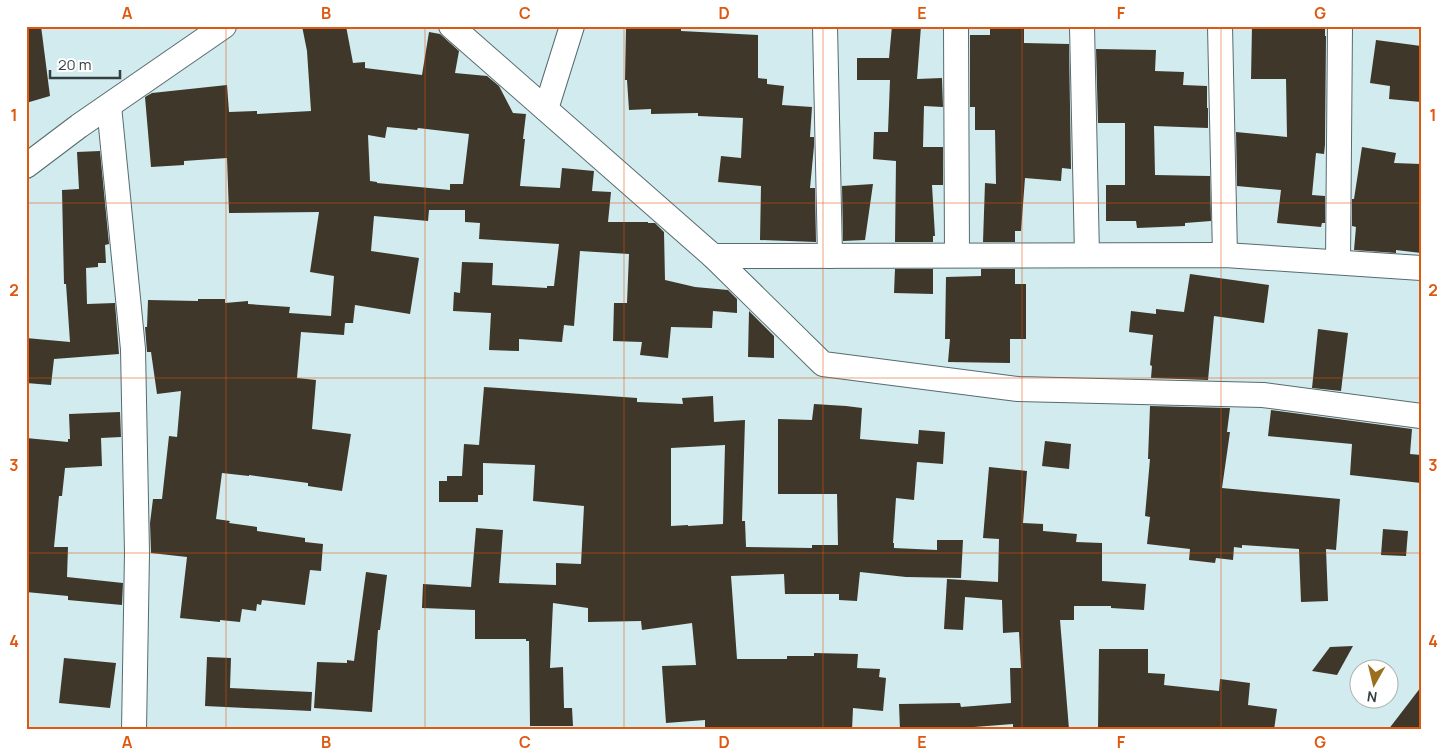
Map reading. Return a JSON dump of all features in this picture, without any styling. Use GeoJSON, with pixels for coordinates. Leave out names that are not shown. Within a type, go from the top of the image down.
{"type":"FeatureCollection","features":[{"type":"Feature","properties":{"kind":"street"},"geometry":{"type":"LineString","coordinates":[[26,166],[224,26]]}},
{"type":"Feature","properties":{"kind":"street"},"geometry":{"type":"LineString","coordinates":[[451,26],[713,256],[823,364],[1018,389],[1263,395],[1421,416]]}},
{"type":"Feature","properties":{"kind":"street"},"geometry":{"type":"LineString","coordinates":[[546,110],[572,26]]}},
{"type":"Feature","properties":{"kind":"street"},"geometry":{"type":"LineString","coordinates":[[825,26],[830,256]]}},
{"type":"Feature","properties":{"kind":"street"},"geometry":{"type":"LineString","coordinates":[[956,26],[957,255]]}},
{"type":"Feature","properties":{"kind":"street"},"geometry":{"type":"LineString","coordinates":[[1082,26],[1087,255]]}},
{"type":"Feature","properties":{"kind":"street"},"geometry":{"type":"LineString","coordinates":[[1220,26],[1225,255]]}},
{"type":"Feature","properties":{"kind":"street"},"geometry":{"type":"LineString","coordinates":[[1338,262],[1340,26]]}},
{"type":"Feature","properties":{"kind":"street"},"geometry":{"type":"LineString","coordinates":[[109,106],[133,349],[137,553],[134,730]]}},
{"type":"Feature","properties":{"kind":"street"},"geometry":{"type":"LineString","coordinates":[[713,256],[1225,255],[1421,268]]}},
{"type":"Feature","properties":{"kind":"building"},"geometry":{"type":"Polygon","coordinates":[[[26,26],[41,26],[50,96],[26,103],[26,26]]]}},
{"type":"Feature","properties":{"kind":"building"},"geometry":{"type":"Polygon","coordinates":[[[302,26],[346,26],[353,63],[365,62],[365,68],[422,75],[429,32],[440,34],[459,51],[455,73],[487,76],[499,86],[513,113],[526,114],[520,186],[560,188],[562,168],[594,171],[592,191],[611,192],[608,222],[655,223],[664,232],[665,280],[695,287],[728,290],[737,299],[737,313],[713,311],[712,328],[671,327],[668,358],[640,355],[642,342],[613,341],[614,303],[627,303],[629,254],[580,251],[574,326],[564,325],[562,342],[519,339],[519,351],[489,350],[491,313],[453,311],[454,292],[460,293],[462,262],[493,263],[492,285],[547,288],[547,286],[554,286],[559,244],[479,239],[480,223],[465,222],[465,210],[429,210],[428,221],[374,216],[371,251],[419,258],[410,314],[355,305],[353,323],[345,323],[344,335],[301,332],[297,378],[316,380],[312,429],[351,434],[342,491],[308,486],[308,483],[222,473],[216,519],[257,527],[257,531],[305,538],[305,542],[323,544],[321,571],[310,570],[305,605],[262,600],[261,605],[257,604],[256,611],[242,609],[240,622],[180,618],[187,557],[151,553],[150,523],[153,499],[162,499],[169,436],[177,437],[181,391],[157,394],[151,352],[147,352],[145,327],[147,327],[148,300],[198,301],[198,299],[225,299],[225,303],[248,301],[248,304],[290,307],[289,313],[331,316],[334,276],[310,272],[319,212],[229,213],[227,158],[184,161],[184,165],[151,167],[145,97],[152,93],[227,85],[229,112],[257,111],[257,114],[311,111],[307,51],[302,26]],[[387,127],[385,138],[368,135],[370,181],[450,190],[450,184],[463,184],[469,134],[418,128],[417,130],[387,127]]]}},
{"type":"Feature","properties":{"kind":"building"},"geometry":{"type":"Polygon","coordinates":[[[892,26],[921,26],[917,79],[942,78],[943,107],[924,106],[923,147],[943,147],[943,185],[932,185],[935,236],[933,236],[933,242],[895,242],[896,161],[873,159],[874,132],[888,132],[890,80],[857,80],[857,58],[889,58],[892,26]]]}},
{"type":"Feature","properties":{"kind":"building"},"geometry":{"type":"Polygon","coordinates":[[[990,26],[1024,26],[1024,43],[1069,44],[1071,169],[1062,168],[1061,181],[1025,178],[1021,231],[1015,231],[1015,242],[983,242],[985,183],[996,184],[995,130],[975,130],[975,107],[970,107],[970,35],[990,35],[990,26]]]}},
{"type":"Feature","properties":{"kind":"building"},"geometry":{"type":"Polygon","coordinates":[[[1252,26],[1325,27],[1325,145],[1324,154],[1316,153],[1312,195],[1325,196],[1325,223],[1322,223],[1321,227],[1277,223],[1281,190],[1237,186],[1236,132],[1287,137],[1286,79],[1251,79],[1252,26]]]}},
{"type":"Feature","properties":{"kind":"building"},"geometry":{"type":"Polygon","coordinates":[[[626,27],[681,27],[681,31],[758,35],[758,78],[767,79],[767,84],[784,86],[782,105],[812,107],[810,137],[814,137],[814,146],[810,188],[815,188],[816,242],[760,240],[761,186],[718,182],[721,156],[741,158],[743,118],[698,116],[698,113],[651,114],[651,109],[629,110],[627,80],[625,80],[626,27]]]}},
{"type":"Feature","properties":{"kind":"building"},"geometry":{"type":"Polygon","coordinates":[[[1376,40],[1421,46],[1421,102],[1389,99],[1390,86],[1370,83],[1376,40]]]}},
{"type":"Feature","properties":{"kind":"building"},"geometry":{"type":"Polygon","coordinates":[[[1096,49],[1156,50],[1155,71],[1184,72],[1183,85],[1207,86],[1208,128],[1154,126],[1155,175],[1210,176],[1211,221],[1185,223],[1185,226],[1137,228],[1136,221],[1106,221],[1106,185],[1125,185],[1125,123],[1098,123],[1096,49]]]}},
{"type":"Feature","properties":{"kind":"building"},"geometry":{"type":"Polygon","coordinates":[[[1362,147],[1396,153],[1394,163],[1421,164],[1421,253],[1396,250],[1396,253],[1354,250],[1356,227],[1352,226],[1352,199],[1354,199],[1362,147]]]}},
{"type":"Feature","properties":{"kind":"building"},"geometry":{"type":"Polygon","coordinates":[[[100,151],[109,244],[105,245],[106,263],[98,263],[98,267],[86,268],[87,304],[115,303],[119,354],[54,359],[51,385],[26,383],[26,338],[70,342],[66,284],[64,284],[62,190],[79,189],[77,152],[100,151]]]}},
{"type":"Feature","properties":{"kind":"building"},"geometry":{"type":"Polygon","coordinates":[[[873,184],[865,240],[843,241],[842,186],[873,184]]]}},
{"type":"Feature","properties":{"kind":"building"},"geometry":{"type":"Polygon","coordinates":[[[895,269],[933,269],[933,294],[894,293],[895,269]]]}},
{"type":"Feature","properties":{"kind":"building"},"geometry":{"type":"Polygon","coordinates":[[[981,269],[1015,269],[1015,284],[1026,284],[1026,339],[1010,339],[1010,363],[948,362],[950,339],[945,339],[946,277],[981,276],[981,269]]]}},
{"type":"Feature","properties":{"kind":"building"},"geometry":{"type":"Polygon","coordinates":[[[1190,274],[1269,285],[1264,323],[1214,316],[1208,380],[1151,378],[1152,366],[1150,365],[1153,335],[1129,332],[1131,311],[1156,314],[1156,309],[1184,312],[1190,274]]]}},
{"type":"Feature","properties":{"kind":"building"},"geometry":{"type":"Polygon","coordinates":[[[749,311],[774,336],[774,358],[748,357],[749,311]]]}},
{"type":"Feature","properties":{"kind":"building"},"geometry":{"type":"Polygon","coordinates":[[[1318,329],[1348,333],[1341,391],[1312,388],[1318,329]]]}},
{"type":"Feature","properties":{"kind":"building"},"geometry":{"type":"Polygon","coordinates":[[[484,387],[637,398],[637,402],[683,404],[682,398],[713,396],[714,422],[745,420],[742,521],[745,521],[746,547],[812,548],[812,545],[838,545],[837,494],[778,494],[778,419],[812,420],[814,404],[862,408],[860,439],[918,444],[919,430],[945,432],[943,464],[917,462],[914,500],[896,498],[893,543],[894,548],[937,550],[937,540],[963,540],[961,578],[906,577],[860,572],[857,601],[839,600],[839,594],[785,594],[784,574],[731,576],[737,659],[787,659],[787,656],[814,656],[814,653],[858,654],[857,668],[880,669],[879,677],[886,678],[883,711],[853,708],[852,730],[705,730],[705,720],[666,723],[662,666],[696,665],[692,623],[642,630],[641,621],[588,622],[588,608],[553,603],[550,668],[563,667],[564,708],[572,708],[573,726],[530,726],[529,641],[526,641],[526,639],[475,639],[475,610],[422,608],[423,584],[471,587],[476,528],[503,530],[499,583],[556,585],[556,563],[581,564],[584,506],[533,501],[535,465],[483,463],[483,495],[478,495],[478,502],[439,502],[439,481],[447,481],[447,476],[462,476],[464,444],[479,445],[484,387]],[[725,445],[671,448],[671,526],[723,524],[725,445]]]}},
{"type":"Feature","properties":{"kind":"building"},"geometry":{"type":"Polygon","coordinates":[[[1150,406],[1230,408],[1227,432],[1230,432],[1222,488],[1340,499],[1336,550],[1326,549],[1328,601],[1301,602],[1299,549],[1242,545],[1242,548],[1234,547],[1233,560],[1216,558],[1215,563],[1189,560],[1190,549],[1147,544],[1150,517],[1145,516],[1150,459],[1148,459],[1150,406]]]}},
{"type":"Feature","properties":{"kind":"building"},"geometry":{"type":"Polygon","coordinates":[[[1271,410],[1412,429],[1410,454],[1421,455],[1421,483],[1350,475],[1352,444],[1268,436],[1271,410]]]}},
{"type":"Feature","properties":{"kind":"building"},"geometry":{"type":"Polygon","coordinates":[[[120,412],[121,437],[101,438],[102,466],[65,468],[62,496],[59,496],[54,547],[68,547],[67,577],[123,583],[122,605],[68,600],[68,596],[26,592],[26,438],[68,442],[68,439],[70,439],[69,414],[120,412]]]}},
{"type":"Feature","properties":{"kind":"building"},"geometry":{"type":"Polygon","coordinates":[[[1045,441],[1071,444],[1069,469],[1042,466],[1045,441]]]}},
{"type":"Feature","properties":{"kind":"building"},"geometry":{"type":"Polygon","coordinates":[[[989,467],[1027,471],[1023,523],[1043,524],[1043,531],[1077,534],[1076,542],[1102,543],[1102,581],[1146,584],[1144,610],[1111,608],[1111,606],[1074,606],[1074,620],[1060,620],[1069,729],[1013,730],[1013,724],[961,728],[961,730],[900,730],[899,704],[960,703],[961,707],[1011,703],[1010,668],[1021,668],[1019,632],[1003,633],[1002,600],[965,597],[963,630],[944,629],[947,579],[998,582],[999,539],[983,538],[989,467]]]}},
{"type":"Feature","properties":{"kind":"building"},"geometry":{"type":"Polygon","coordinates":[[[1383,529],[1408,531],[1406,556],[1381,555],[1383,529]]]}},
{"type":"Feature","properties":{"kind":"building"},"geometry":{"type":"Polygon","coordinates":[[[366,572],[387,575],[380,630],[378,630],[372,712],[314,708],[317,662],[347,663],[347,660],[354,661],[366,572]]]}},
{"type":"Feature","properties":{"kind":"building"},"geometry":{"type":"Polygon","coordinates":[[[1353,646],[1337,675],[1312,671],[1330,647],[1353,646]]]}},
{"type":"Feature","properties":{"kind":"building"},"geometry":{"type":"Polygon","coordinates":[[[1099,649],[1148,649],[1148,673],[1165,674],[1164,685],[1219,691],[1220,679],[1250,683],[1248,705],[1277,709],[1274,730],[1098,729],[1099,649]]]}},
{"type":"Feature","properties":{"kind":"building"},"geometry":{"type":"Polygon","coordinates":[[[207,657],[231,658],[230,688],[312,692],[311,711],[205,706],[207,657]]]}},
{"type":"Feature","properties":{"kind":"building"},"geometry":{"type":"Polygon","coordinates":[[[64,658],[116,663],[110,708],[59,703],[64,658]]]}},
{"type":"Feature","properties":{"kind":"building"},"geometry":{"type":"Polygon","coordinates":[[[1421,687],[1421,730],[1388,730],[1421,687]]]}}]}
